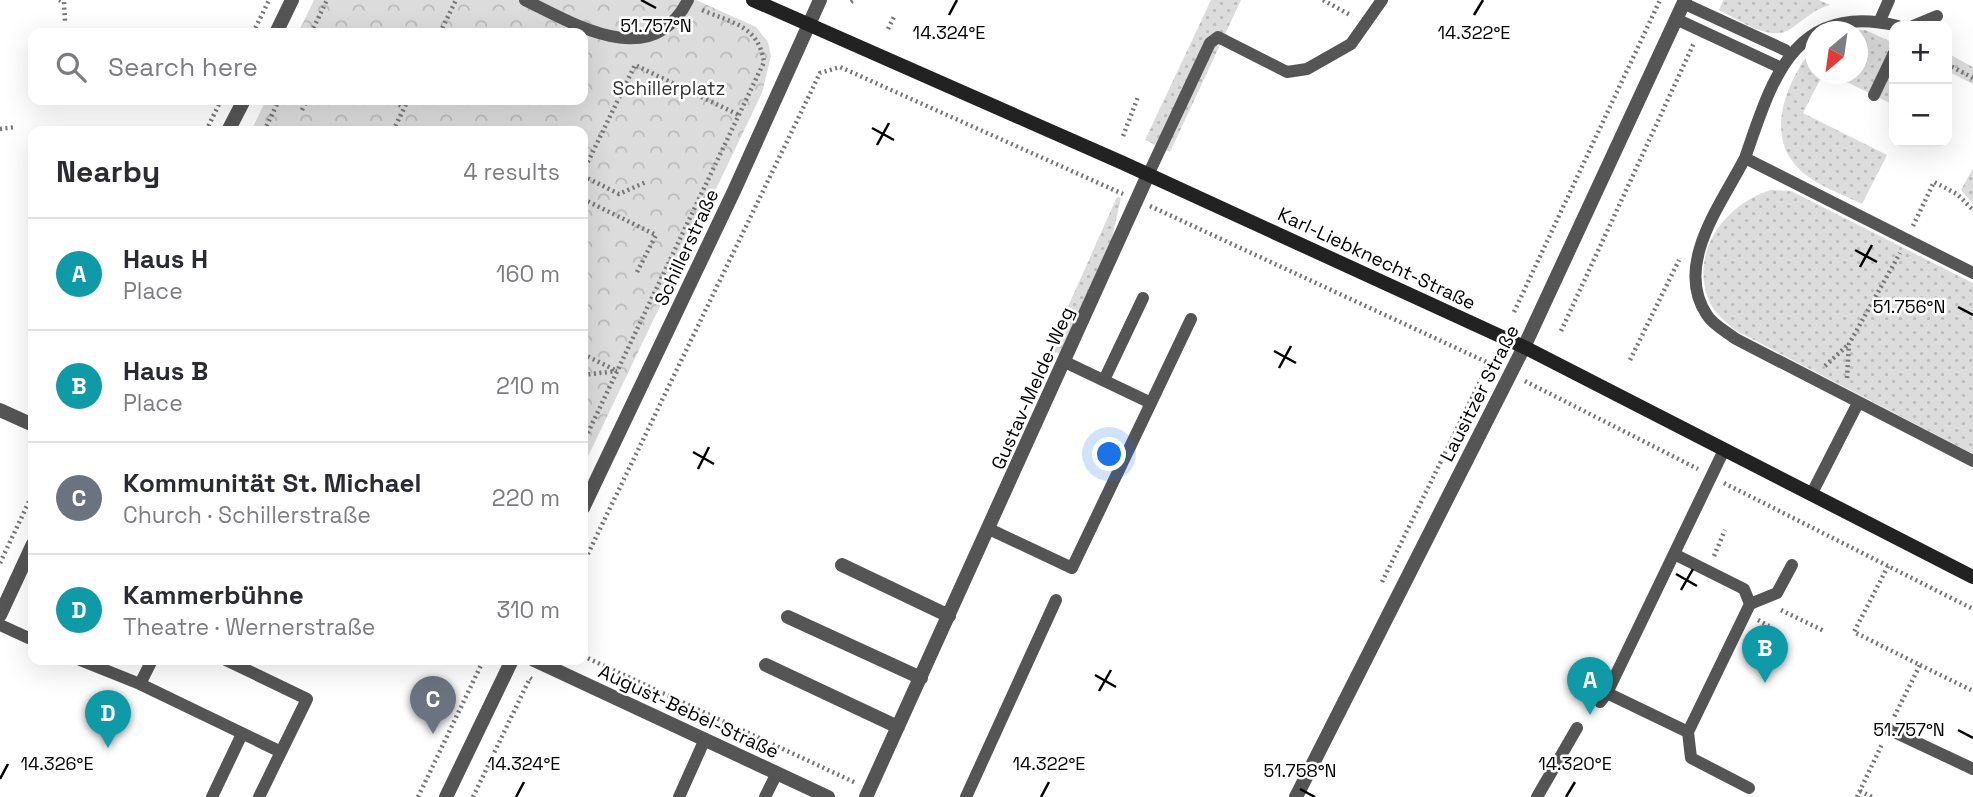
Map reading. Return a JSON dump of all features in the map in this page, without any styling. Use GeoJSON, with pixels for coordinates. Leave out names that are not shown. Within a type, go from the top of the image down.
{"type":"FeatureCollection","features":[{"type":"Feature","properties":{"kind":"main road","name":"Karl-Liebknecht-Straße"},"geometry":{"type":"LineString","coordinates":[[753,0],[1524,346],[1973,577]]}},
{"type":"Feature","properties":{"kind":"street"},"geometry":{"type":"LineString","coordinates":[[278,28],[292,0]]}},
{"type":"Feature","properties":{"kind":"street","name":"Schillerstraße"},"geometry":{"type":"LineString","coordinates":[[588,498],[734,191],[820,0]]}},
{"type":"Feature","properties":{"kind":"street","name":"Lausitzer Straße"},"geometry":{"type":"LineString","coordinates":[[1296,797],[1511,374],[1684,2]]}},
{"type":"Feature","properties":{"kind":"street"},"geometry":{"type":"LineString","coordinates":[[231,126],[241,105]]}},
{"type":"Feature","properties":{"kind":"street","name":"Gustav-Melde-Weg"},"geometry":{"type":"LineString","coordinates":[[868,793],[1148,175]]}},
{"type":"Feature","properties":{"kind":"street"},"geometry":{"type":"LineString","coordinates":[[0,410],[28,423]]}},
{"type":"Feature","properties":{"kind":"street"},"geometry":{"type":"LineString","coordinates":[[0,615],[28,555]]}},
{"type":"Feature","properties":{"kind":"street"},"geometry":{"type":"LineString","coordinates":[[842,565],[949,616]]}},
{"type":"Feature","properties":{"kind":"street"},"geometry":{"type":"LineString","coordinates":[[788,617],[920,678]]}},
{"type":"Feature","properties":{"kind":"street"},"geometry":{"type":"LineString","coordinates":[[446,797],[510,665]]}},
{"type":"Feature","properties":{"kind":"street","name":"August-Bebel-Straße"},"geometry":{"type":"LineString","coordinates":[[545,665],[828,797]]}},
{"type":"Feature","properties":{"kind":"street"},"geometry":{"type":"LineString","coordinates":[[766,665],[898,727]]}},
{"type":"Feature","properties":{"kind":"lane"},"geometry":{"type":"LineString","coordinates":[[525,0],[586,28]]}},
{"type":"Feature","properties":{"kind":"lane"},"geometry":{"type":"LineString","coordinates":[[1148,175],[1210,43],[1218,37],[1287,72],[1307,69],[1328,60],[1352,44],[1382,0]]}},
{"type":"Feature","properties":{"kind":"lane"},"geometry":{"type":"LineString","coordinates":[[1881,18],[1889,0]]}},
{"type":"Feature","properties":{"kind":"lane"},"geometry":{"type":"LineString","coordinates":[[588,29],[621,39],[650,36],[670,23],[687,1]]}},
{"type":"Feature","properties":{"kind":"lane"},"geometry":{"type":"LineString","coordinates":[[1684,2],[1786,50]]}},
{"type":"Feature","properties":{"kind":"lane"},"geometry":{"type":"LineString","coordinates":[[1889,22],[1881,18],[1839,12],[1810,24],[1786,50],[1777,66],[1745,159],[1698,249],[1695,275],[1697,296],[1707,317],[1736,339],[1973,461]]}},
{"type":"Feature","properties":{"kind":"lane"},"geometry":{"type":"LineString","coordinates":[[1925,21],[1937,16]]}},
{"type":"Feature","properties":{"kind":"lane"},"geometry":{"type":"LineString","coordinates":[[1676,19],[1777,66]]}},
{"type":"Feature","properties":{"kind":"lane"},"geometry":{"type":"LineString","coordinates":[[1874,95],[1889,63]]}},
{"type":"Feature","properties":{"kind":"lane"},"geometry":{"type":"LineString","coordinates":[[1745,159],[1973,273]]}},
{"type":"Feature","properties":{"kind":"lane"},"geometry":{"type":"LineString","coordinates":[[1104,380],[1143,298]]}},
{"type":"Feature","properties":{"kind":"lane"},"geometry":{"type":"LineString","coordinates":[[989,528],[1073,568],[1191,319]]}},
{"type":"Feature","properties":{"kind":"lane"},"geometry":{"type":"LineString","coordinates":[[1065,362],[1151,403]]}},
{"type":"Feature","properties":{"kind":"lane"},"geometry":{"type":"LineString","coordinates":[[1811,495],[1858,403]]}},
{"type":"Feature","properties":{"kind":"lane"},"geometry":{"type":"LineString","coordinates":[[1688,732],[1603,697],[1674,554],[1698,517],[1711,476],[1724,450]]}},
{"type":"Feature","properties":{"kind":"lane"},"geometry":{"type":"LineString","coordinates":[[1674,554],[1744,589],[1755,602]]}},
{"type":"Feature","properties":{"kind":"lane"},"geometry":{"type":"LineString","coordinates":[[1749,788],[1691,758],[1688,732],[1755,602],[1777,593],[1792,565]]}},
{"type":"Feature","properties":{"kind":"lane"},"geometry":{"type":"LineString","coordinates":[[966,797],[1056,600]]}},
{"type":"Feature","properties":{"kind":"lane"},"geometry":{"type":"LineString","coordinates":[[0,625],[28,638]]}},
{"type":"Feature","properties":{"kind":"lane"},"geometry":{"type":"LineString","coordinates":[[92,665],[140,684],[281,752]]}},
{"type":"Feature","properties":{"kind":"lane"},"geometry":{"type":"LineString","coordinates":[[140,684],[150,665]]}},
{"type":"Feature","properties":{"kind":"lane"},"geometry":{"type":"LineString","coordinates":[[236,665],[307,699],[260,797]]}},
{"type":"Feature","properties":{"kind":"lane"},"geometry":{"type":"LineString","coordinates":[[1537,797],[1577,728]]}},
{"type":"Feature","properties":{"kind":"lane"},"geometry":{"type":"LineString","coordinates":[[1888,729],[1973,769]]}},
{"type":"Feature","properties":{"kind":"lane"},"geometry":{"type":"LineString","coordinates":[[212,797],[243,734]]}},
{"type":"Feature","properties":{"kind":"lane"},"geometry":{"type":"LineString","coordinates":[[679,797],[705,739]]}},
{"type":"Feature","properties":{"kind":"lane"},"geometry":{"type":"LineString","coordinates":[[765,797],[777,773]]}},
{"type":"Feature","properties":{"kind":"path"},"geometry":{"type":"LineString","coordinates":[[59,0],[64,2],[65,21]]}},
{"type":"Feature","properties":{"kind":"path"},"geometry":{"type":"LineString","coordinates":[[255,28],[269,0]]}},
{"type":"Feature","properties":{"kind":"path"},"geometry":{"type":"LineString","coordinates":[[313,28],[327,0]]}},
{"type":"Feature","properties":{"kind":"path"},"geometry":{"type":"LineString","coordinates":[[442,28],[456,0]]}},
{"type":"Feature","properties":{"kind":"path"},"geometry":{"type":"LineString","coordinates":[[1323,0],[1366,23]]}},
{"type":"Feature","properties":{"kind":"path"},"geometry":{"type":"LineString","coordinates":[[1514,312],[1660,0]]}},
{"type":"Feature","properties":{"kind":"path"},"geometry":{"type":"LineString","coordinates":[[588,432],[764,62],[761,44],[754,33],[687,1]]}},
{"type":"Feature","properties":{"kind":"path"},"geometry":{"type":"LineString","coordinates":[[888,29],[895,15]]}},
{"type":"Feature","properties":{"kind":"path"},"geometry":{"type":"LineString","coordinates":[[1561,331],[1700,30]]}},
{"type":"Feature","properties":{"kind":"path"},"geometry":{"type":"LineString","coordinates":[[588,164],[635,65],[739,115]]}},
{"type":"Feature","properties":{"kind":"path"},"geometry":{"type":"LineString","coordinates":[[588,554],[820,73],[840,67],[1511,374],[1973,609]]}},
{"type":"Feature","properties":{"kind":"path"},"geometry":{"type":"LineString","coordinates":[[1952,67],[1973,78]]}},
{"type":"Feature","properties":{"kind":"path"},"geometry":{"type":"LineString","coordinates":[[820,73],[823,80]]}},
{"type":"Feature","properties":{"kind":"path"},"geometry":{"type":"LineString","coordinates":[[1123,136],[1138,97]]}},
{"type":"Feature","properties":{"kind":"path"},"geometry":{"type":"LineString","coordinates":[[266,126],[277,105]]}},
{"type":"Feature","properties":{"kind":"path"},"geometry":{"type":"LineString","coordinates":[[302,110],[304,105]]}},
{"type":"Feature","properties":{"kind":"path"},"geometry":{"type":"LineString","coordinates":[[395,126],[404,107],[400,105]]}},
{"type":"Feature","properties":{"kind":"path"},"geometry":{"type":"LineString","coordinates":[[0,129],[16,127]]}},
{"type":"Feature","properties":{"kind":"path"},"geometry":{"type":"LineString","coordinates":[[588,177],[619,194],[646,182]]}},
{"type":"Feature","properties":{"kind":"path"},"geometry":{"type":"LineString","coordinates":[[1812,378],[1849,344],[1934,181],[1958,194],[1973,210]]}},
{"type":"Feature","properties":{"kind":"path"},"geometry":{"type":"LineString","coordinates":[[588,201],[656,234],[636,274]]}},
{"type":"Feature","properties":{"kind":"path"},"geometry":{"type":"LineString","coordinates":[[1630,360],[1680,259],[1698,249]]}},
{"type":"Feature","properties":{"kind":"path"},"geometry":{"type":"LineString","coordinates":[[1846,396],[1849,344]]}},
{"type":"Feature","properties":{"kind":"path"},"geometry":{"type":"LineString","coordinates":[[588,356],[617,371]]}},
{"type":"Feature","properties":{"kind":"path"},"geometry":{"type":"LineString","coordinates":[[588,374],[617,371]]}},
{"type":"Feature","properties":{"kind":"path"},"geometry":{"type":"LineString","coordinates":[[0,563],[28,504]]}},
{"type":"Feature","properties":{"kind":"path"},"geometry":{"type":"LineString","coordinates":[[1712,573],[1713,558],[1725,530]]}},
{"type":"Feature","properties":{"kind":"path"},"geometry":{"type":"LineString","coordinates":[[1888,566],[1854,632],[1973,691]]}},
{"type":"Feature","properties":{"kind":"path"},"geometry":{"type":"LineString","coordinates":[[1755,602],[1824,631]]}},
{"type":"Feature","properties":{"kind":"path"},"geometry":{"type":"LineString","coordinates":[[1760,621],[1769,625]]}},
{"type":"Feature","properties":{"kind":"path"},"geometry":{"type":"LineString","coordinates":[[588,658],[868,793]]}},
{"type":"Feature","properties":{"kind":"path"},"geometry":{"type":"LineString","coordinates":[[418,797],[481,665]]}},
{"type":"Feature","properties":{"kind":"path"},"geometry":{"type":"LineString","coordinates":[[1857,797],[1920,665]]}},
{"type":"Feature","properties":{"kind":"path"},"geometry":{"type":"LineString","coordinates":[[473,797],[530,678]]}},
{"type":"Feature","properties":{"kind":"path"},"geometry":{"type":"LineString","coordinates":[[1860,791],[1871,797]]}},
{"type":"Feature","properties":{"kind":"green space","name":"Schillerplatz"},"geometry":{"type":"Polygon","coordinates":[[[314,0],[696,0],[756,27],[768,42],[771,56],[762,93],[588,457],[588,126],[253,126],[264,105],[588,105],[588,28],[300,28],[314,0]]]}},
{"type":"Feature","properties":{"kind":"green space"},"geometry":{"type":"Polygon","coordinates":[[[1211,0],[1241,0],[1170,152],[1145,140],[1211,0]]]}},
{"type":"Feature","properties":{"kind":"green space"},"geometry":{"type":"Polygon","coordinates":[[[1723,0],[1819,0],[1830,5],[1784,32],[1774,33],[1755,28],[1719,10],[1723,0]]]}},
{"type":"Feature","properties":{"kind":"green space"},"geometry":{"type":"Polygon","coordinates":[[[1868,31],[1889,41],[1889,103],[1851,84],[1868,84],[1868,31]]]}},
{"type":"Feature","properties":{"kind":"green space"},"geometry":{"type":"Polygon","coordinates":[[[1952,56],[1973,67],[1973,84],[1952,74],[1952,56]]]}},
{"type":"Feature","properties":{"kind":"green space"},"geometry":{"type":"Polygon","coordinates":[[[1805,59],[1805,84],[1818,84],[1803,113],[1887,155],[1862,204],[1805,175],[1788,155],[1781,123],[1783,106],[1805,59]]]}},
{"type":"Feature","properties":{"kind":"green space"},"geometry":{"type":"Polygon","coordinates":[[[1973,168],[1973,204],[1961,190],[1973,168]]]}},
{"type":"Feature","properties":{"kind":"green space"},"geometry":{"type":"Polygon","coordinates":[[[1771,190],[1791,191],[1973,283],[1973,454],[1735,330],[1714,309],[1704,283],[1704,265],[1715,232],[1739,206],[1771,190]]]}},
{"type":"Feature","properties":{"kind":"green space"},"geometry":{"type":"Polygon","coordinates":[[[1117,197],[1121,198],[1111,243],[1060,354],[1049,349],[1117,197]]]}},
{"type":"Feature","properties":{"kind":"place","name":"Haus B"},"geometry":{"type":"Point","coordinates":[1765,683]}},
{"type":"Feature","properties":{"kind":"place","name":"Haus H"},"geometry":{"type":"Point","coordinates":[1590,715]}},
{"type":"Feature","properties":{"kind":"place","name":"Kommunität St. Michael"},"geometry":{"type":"Point","coordinates":[433,734]}},
{"type":"Feature","properties":{"kind":"place","name":"Kammerbühne"},"geometry":{"type":"Point","coordinates":[108,748]}}]}
